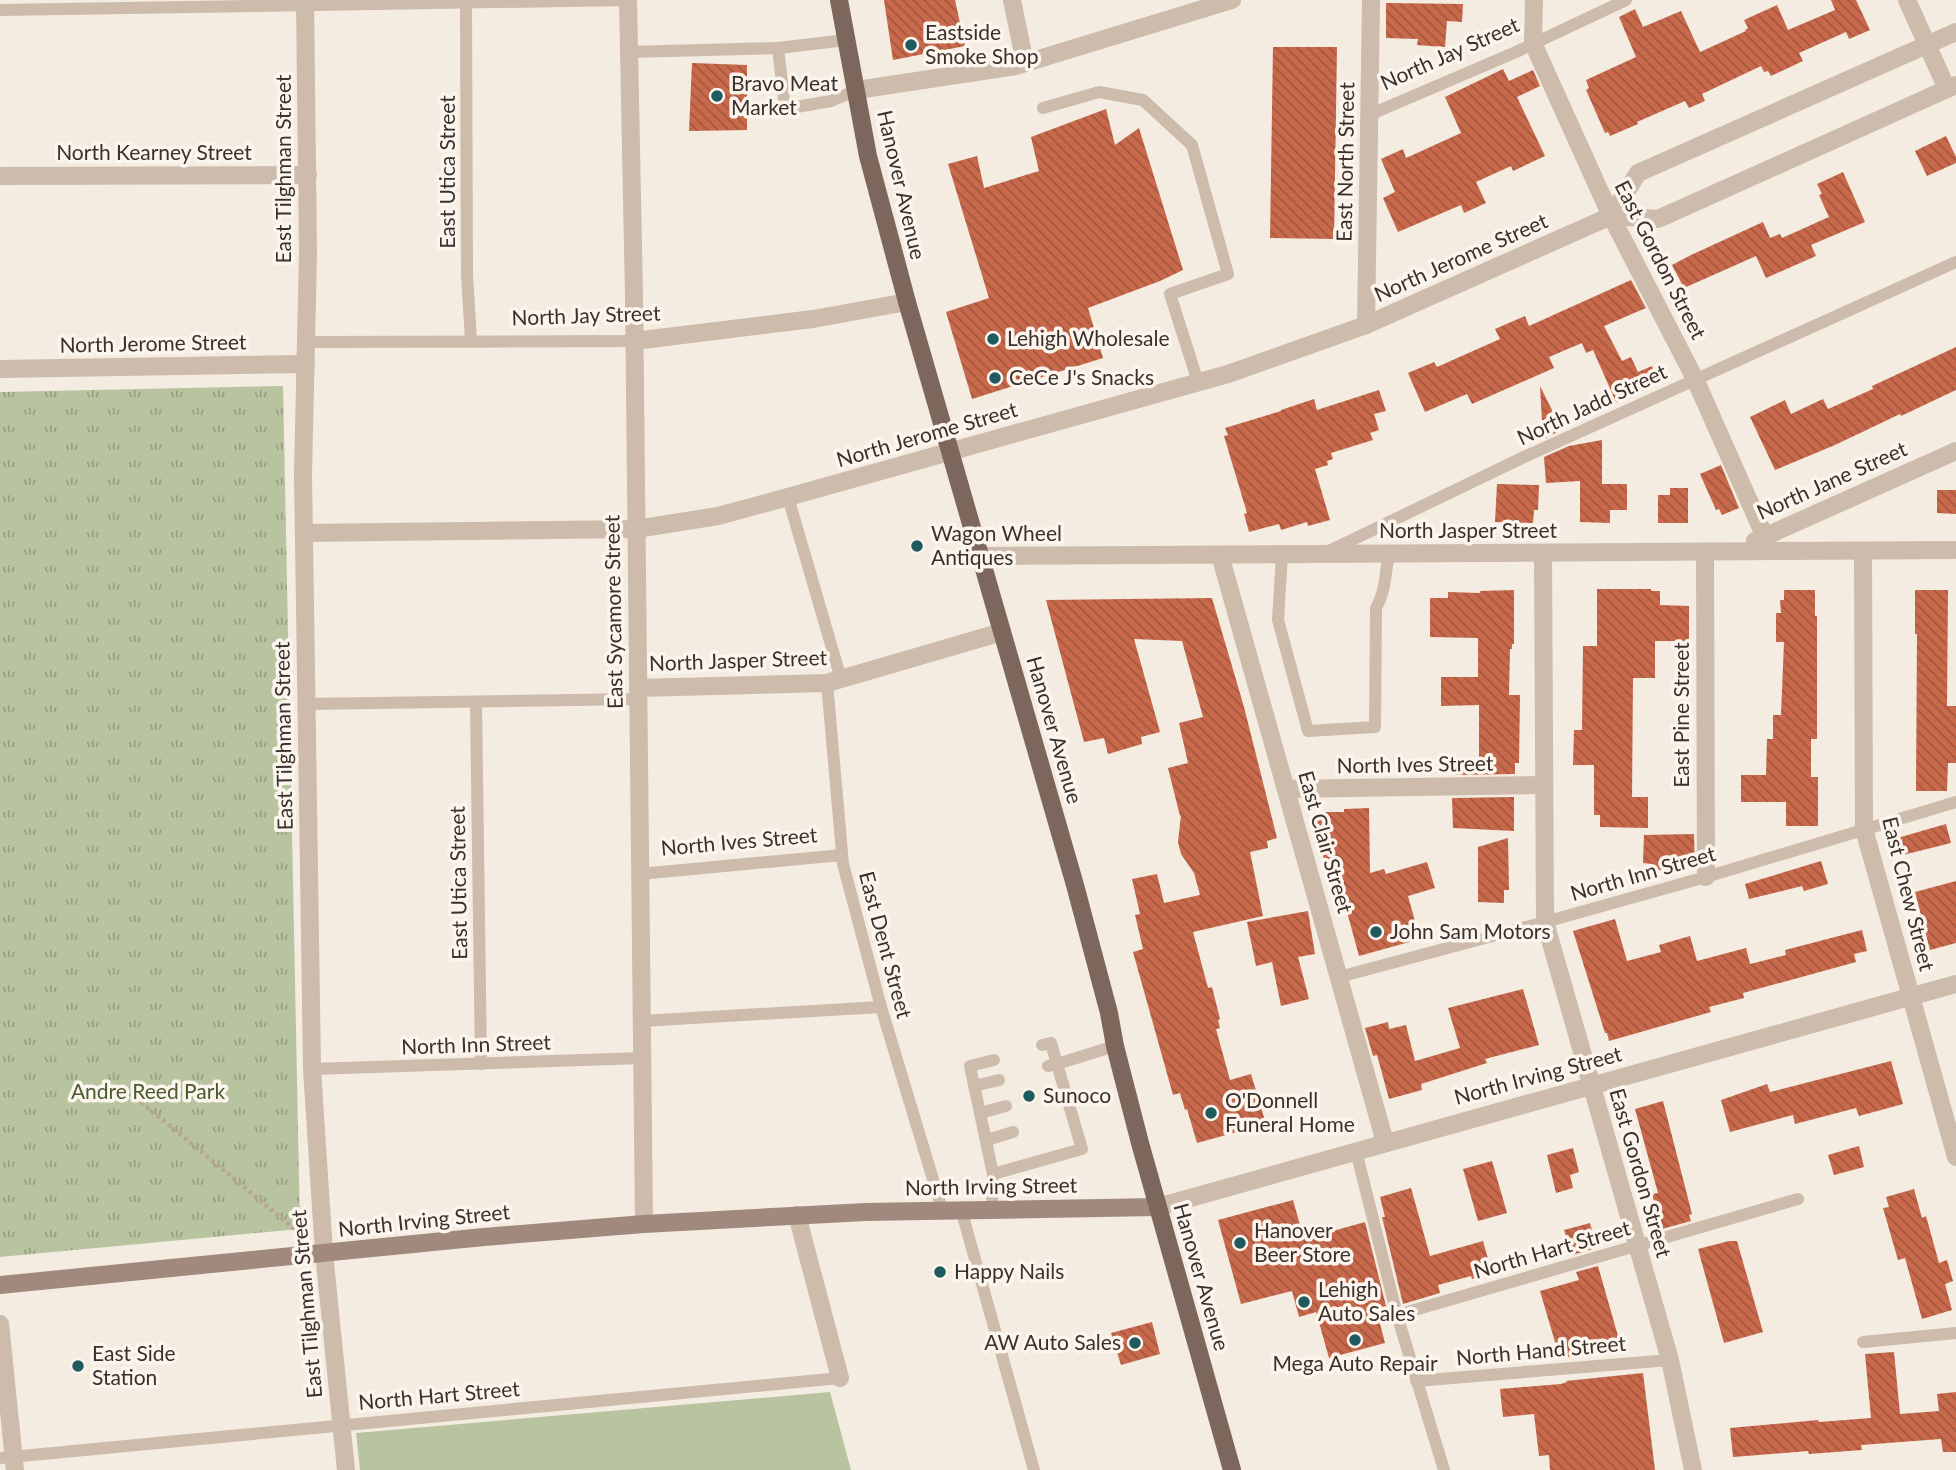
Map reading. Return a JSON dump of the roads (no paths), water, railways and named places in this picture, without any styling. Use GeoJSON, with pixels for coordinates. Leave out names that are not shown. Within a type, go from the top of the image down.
{"type":"FeatureCollection","features":[{"type":"Feature","properties":{"kind":"main road","name":"Hanover Avenue"},"geometry":{"type":"LineString","coordinates":[[839,0],[868,156],[906,302],[1075,885],[1158,1207],[1232,1470]]}},
{"type":"Feature","properties":{"kind":"main road","name":"North Irving Street"},"geometry":{"type":"LineString","coordinates":[[0,1285],[484,1237],[644,1224],[942,1209],[1158,1207]]}},
{"type":"Feature","properties":{"kind":"street","name":"East Sycamore Street"},"geometry":{"type":"LineString","coordinates":[[627,0],[634,341],[644,1224]]}},
{"type":"Feature","properties":{"kind":"street"},"geometry":{"type":"LineString","coordinates":[[1012,0],[1025,63]]}},
{"type":"Feature","properties":{"kind":"street"},"geometry":{"type":"LineString","coordinates":[[857,90],[1025,63],[1175,9],[1232,0]]}},
{"type":"Feature","properties":{"kind":"street","name":"East North Street"},"geometry":{"type":"LineString","coordinates":[[1366,325],[1371,0]]}},
{"type":"Feature","properties":{"kind":"street","name":"East Gordon Street"},"geometry":{"type":"LineString","coordinates":[[1534,0],[1533,43],[1611,216],[1695,379],[1765,537]]}},
{"type":"Feature","properties":{"kind":"street"},"geometry":{"type":"LineString","coordinates":[[1907,0],[1927,45],[1952,87]]}},
{"type":"Feature","properties":{"kind":"street","name":"East Tilghman Street"},"geometry":{"type":"LineString","coordinates":[[305,2],[307,175],[303,474],[312,1069],[324,1253],[346,1470]]}},
{"type":"Feature","properties":{"kind":"street"},"geometry":{"type":"LineString","coordinates":[[1611,216],[1638,173],[1956,32]]}},
{"type":"Feature","properties":{"kind":"street","name":"North Jerome Street"},"geometry":{"type":"LineString","coordinates":[[304,533],[636,529],[718,516],[1228,374],[1366,325],[1611,216],[1658,219],[1952,87]]}},
{"type":"Feature","properties":{"kind":"street","name":"North Kearney Street"},"geometry":{"type":"LineString","coordinates":[[0,176],[307,175]]}},
{"type":"Feature","properties":{"kind":"street","name":"North Jay Street"},"geometry":{"type":"LineString","coordinates":[[634,341],[813,319],[906,302]]}},
{"type":"Feature","properties":{"kind":"street","name":"North Jerome Street"},"geometry":{"type":"LineString","coordinates":[[0,369],[306,364]]}},
{"type":"Feature","properties":{"kind":"street","name":"North Jane Street"},"geometry":{"type":"LineString","coordinates":[[1726,552],[1956,451]]}},
{"type":"Feature","properties":{"kind":"street","name":"North Jasper Street"},"geometry":{"type":"LineString","coordinates":[[979,556],[1956,550]]}},
{"type":"Feature","properties":{"kind":"street","name":"East Chew Street"},"geometry":{"type":"LineString","coordinates":[[1863,551],[1864,830],[1956,1157]]}},
{"type":"Feature","properties":{"kind":"street","name":"East Pine Street"},"geometry":{"type":"LineString","coordinates":[[1704,553],[1706,877]]}},
{"type":"Feature","properties":{"kind":"street","name":"East Gordon Street"},"geometry":{"type":"LineString","coordinates":[[1543,554],[1545,922],[1670,1360],[1693,1470]]}},
{"type":"Feature","properties":{"kind":"street","name":"East Clair Street"},"geometry":{"type":"LineString","coordinates":[[1220,555],[1385,1142]]}},
{"type":"Feature","properties":{"kind":"street","name":"North Jasper Street"},"geometry":{"type":"LineString","coordinates":[[638,694],[834,681],[1002,632]]}},
{"type":"Feature","properties":{"kind":"street","name":"North Ives Street"},"geometry":{"type":"LineString","coordinates":[[1286,789],[1544,785]]}},
{"type":"Feature","properties":{"kind":"street","name":"North Irving Street"},"geometry":{"type":"LineString","coordinates":[[1158,1207],[1956,984]]}},
{"type":"Feature","properties":{"kind":"street"},"geometry":{"type":"LineString","coordinates":[[797,1215],[840,1378]]}},
{"type":"Feature","properties":{"kind":"street"},"geometry":{"type":"LineString","coordinates":[[0,1324],[9,1461]]}},
{"type":"Feature","properties":{"kind":"lane"},"geometry":{"type":"LineString","coordinates":[[0,10],[305,2],[627,0]]}},
{"type":"Feature","properties":{"kind":"lane","name":"North Jay Street"},"geometry":{"type":"LineString","coordinates":[[1369,115],[1626,0]]}},
{"type":"Feature","properties":{"kind":"lane","name":"East Utica Street"},"geometry":{"type":"LineString","coordinates":[[466,2],[467,260],[471,341]]}},
{"type":"Feature","properties":{"kind":"lane"},"geometry":{"type":"LineString","coordinates":[[629,52],[778,48],[846,40]]}},
{"type":"Feature","properties":{"kind":"lane"},"geometry":{"type":"LineString","coordinates":[[778,48],[785,109],[831,101],[857,90]]}},
{"type":"Feature","properties":{"kind":"lane"},"geometry":{"type":"LineString","coordinates":[[1043,108],[1099,92],[1143,100],[1192,145],[1228,274],[1170,294],[1198,382]]}},
{"type":"Feature","properties":{"kind":"lane","name":"North Jadd Street"},"geometry":{"type":"LineString","coordinates":[[1324,554],[1524,457],[1956,262]]}},
{"type":"Feature","properties":{"kind":"lane","name":"North Jay Street"},"geometry":{"type":"LineString","coordinates":[[306,342],[634,341]]}},
{"type":"Feature","properties":{"kind":"lane","name":"East Dent Street"},"geometry":{"type":"LineString","coordinates":[[788,497],[834,681],[843,864],[881,1007],[942,1209]]}},
{"type":"Feature","properties":{"kind":"lane"},"geometry":{"type":"LineString","coordinates":[[1282,554],[1278,620],[1308,731],[1375,727],[1376,608],[1384,595],[1384,577],[1389,554]]}},
{"type":"Feature","properties":{"kind":"lane","name":"North Jasper Street"},"geometry":{"type":"LineString","coordinates":[[306,704],[476,702],[638,694]]}},
{"type":"Feature","properties":{"kind":"lane","name":"East Utica Street"},"geometry":{"type":"LineString","coordinates":[[476,702],[481,1064]]}},
{"type":"Feature","properties":{"kind":"lane","name":"North Inn Street"},"geometry":{"type":"LineString","coordinates":[[1339,977],[1706,877],[1956,802]]}},
{"type":"Feature","properties":{"kind":"lane","name":"North Ives Street"},"geometry":{"type":"LineString","coordinates":[[640,874],[842,855]]}},
{"type":"Feature","properties":{"kind":"lane"},"geometry":{"type":"LineString","coordinates":[[642,1021],[881,1007]]}},
{"type":"Feature","properties":{"kind":"lane"},"geometry":{"type":"LineString","coordinates":[[993,1174],[1082,1149],[1066,1117],[1052,1065],[1051,1043],[1042,1045]]}},
{"type":"Feature","properties":{"kind":"lane"},"geometry":{"type":"LineString","coordinates":[[1052,1065],[1115,1046]]}},
{"type":"Feature","properties":{"kind":"lane","name":"North Inn Street"},"geometry":{"type":"LineString","coordinates":[[312,1069],[642,1058]]}},
{"type":"Feature","properties":{"kind":"lane"},"geometry":{"type":"LineString","coordinates":[[992,1209],[993,1174],[970,1066],[994,1060]]}},
{"type":"Feature","properties":{"kind":"lane"},"geometry":{"type":"LineString","coordinates":[[974,1086],[999,1080]]}},
{"type":"Feature","properties":{"kind":"lane"},"geometry":{"type":"LineString","coordinates":[[981,1113],[1006,1106]]}},
{"type":"Feature","properties":{"kind":"lane"},"geometry":{"type":"LineString","coordinates":[[987,1140],[1013,1132]]}},
{"type":"Feature","properties":{"kind":"lane"},"geometry":{"type":"LineString","coordinates":[[1356,1150],[1397,1315],[1444,1470]]}},
{"type":"Feature","properties":{"kind":"lane","name":"North Hart Street"},"geometry":{"type":"LineString","coordinates":[[1397,1315],[1798,1199]]}},
{"type":"Feature","properties":{"kind":"lane"},"geometry":{"type":"LineString","coordinates":[[961,1209],[1034,1470]]}},
{"type":"Feature","properties":{"kind":"lane"},"geometry":{"type":"LineString","coordinates":[[1863,1342],[1956,1333]]}},
{"type":"Feature","properties":{"kind":"lane","name":"North Hand Street"},"geometry":{"type":"LineString","coordinates":[[1416,1381],[1670,1360]]}},
{"type":"Feature","properties":{"kind":"lane","name":"North Hart Street"},"geometry":{"type":"LineString","coordinates":[[9,1461],[341,1424],[840,1378]]}},
{"type":"Feature","properties":{"kind":"place","name":"Eastside Smoke Shop"},"geometry":{"type":"Point","coordinates":[911,45]}},
{"type":"Feature","properties":{"kind":"place","name":"Bravo Meat Market"},"geometry":{"type":"Point","coordinates":[717,96]}},
{"type":"Feature","properties":{"kind":"place","name":"Lehigh Wholesale"},"geometry":{"type":"Point","coordinates":[993,339]}},
{"type":"Feature","properties":{"kind":"place","name":"CeCe J's Snacks"},"geometry":{"type":"Point","coordinates":[995,378]}},
{"type":"Feature","properties":{"kind":"place","name":"Wagon Wheel Antiques"},"geometry":{"type":"Point","coordinates":[917,546]}},
{"type":"Feature","properties":{"kind":"place","name":"John Sam Motors"},"geometry":{"type":"Point","coordinates":[1376,932]}},
{"type":"Feature","properties":{"kind":"place","name":"Sunoco"},"geometry":{"type":"Point","coordinates":[1029,1096]}},
{"type":"Feature","properties":{"kind":"place","name":"O'Donnell Funeral Home"},"geometry":{"type":"Point","coordinates":[1211,1113]}},
{"type":"Feature","properties":{"kind":"place","name":"Hanover Beer Store"},"geometry":{"type":"Point","coordinates":[1240,1243]}},
{"type":"Feature","properties":{"kind":"place","name":"Happy Nails"},"geometry":{"type":"Point","coordinates":[940,1272]}},
{"type":"Feature","properties":{"kind":"place","name":"Lehigh Auto Sales"},"geometry":{"type":"Point","coordinates":[1304,1302]}},
{"type":"Feature","properties":{"kind":"place","name":"Mega Auto Repair"},"geometry":{"type":"Point","coordinates":[1355,1340]}},
{"type":"Feature","properties":{"kind":"place","name":"AW Auto Sales"},"geometry":{"type":"Point","coordinates":[1135,1343]}},
{"type":"Feature","properties":{"kind":"place","name":"East Side Station"},"geometry":{"type":"Point","coordinates":[78,1366]}},
{"type":"Feature","properties":{"kind":"park label","name":"Andre Reed Park"},"geometry":{"type":"Point","coordinates":[148,1092]}}]}
